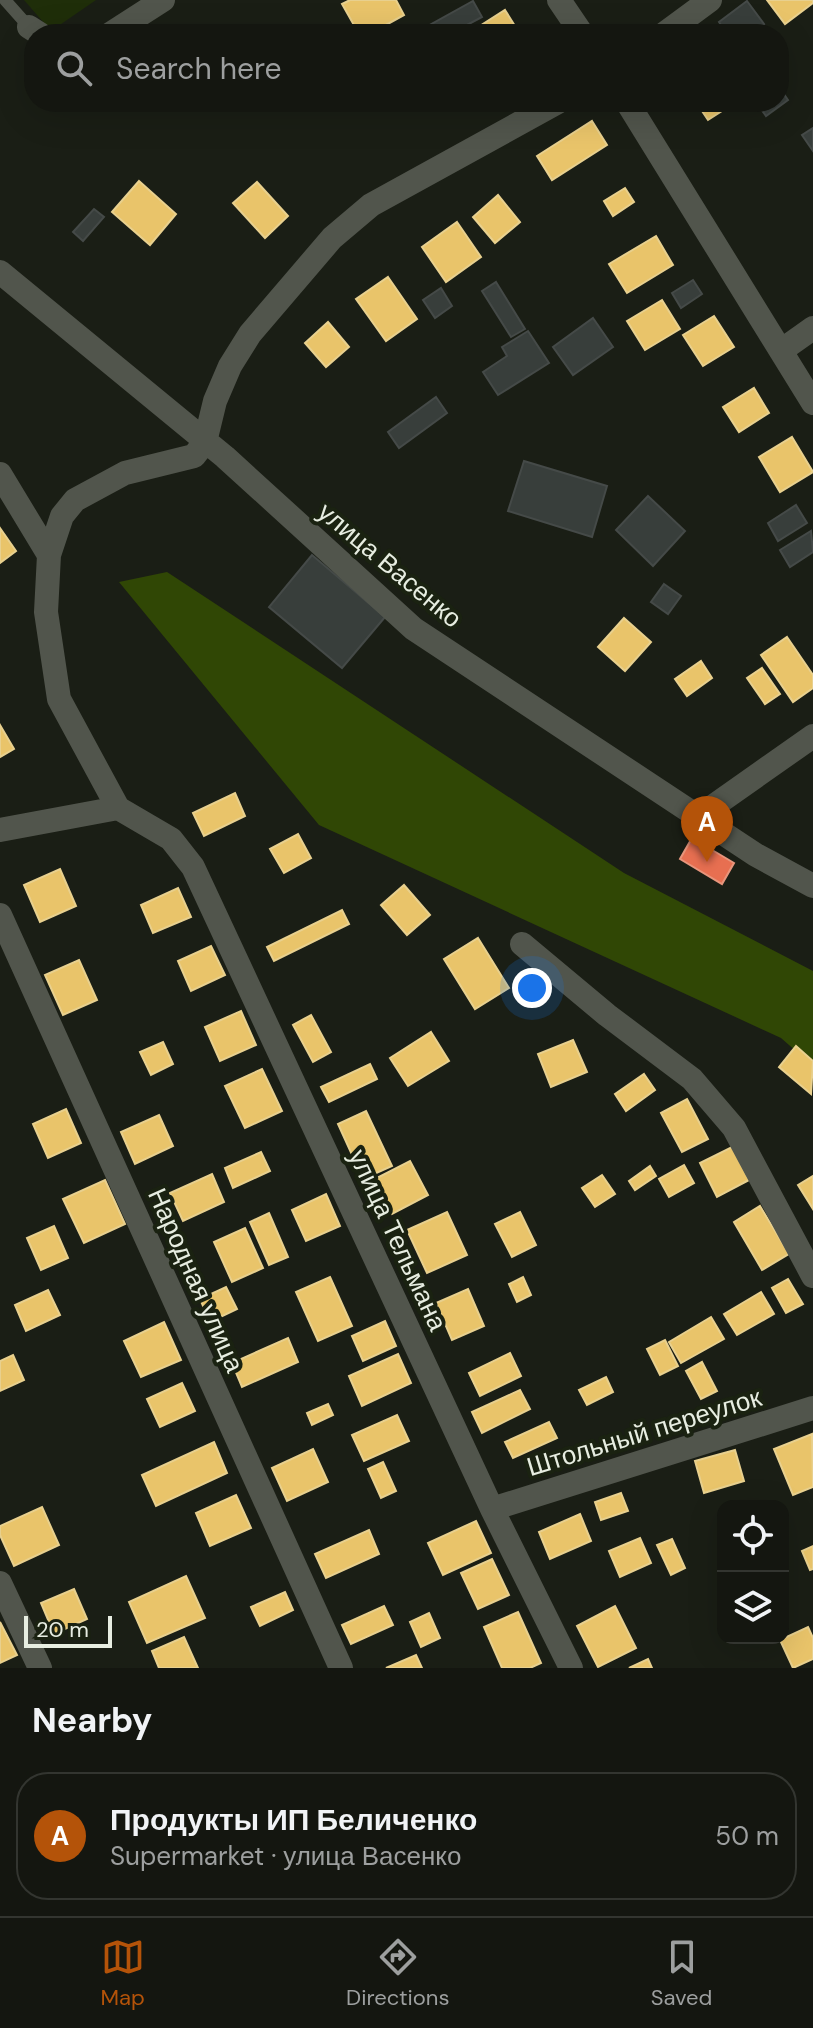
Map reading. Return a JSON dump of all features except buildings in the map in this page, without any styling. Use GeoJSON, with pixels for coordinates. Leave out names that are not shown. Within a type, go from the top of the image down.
{"type":"FeatureCollection","features":[{"type":"Feature","properties":{"kind":"street"},"geometry":{"type":"LineString","coordinates":[[126,24],[163,0]]}},
{"type":"Feature","properties":{"kind":"street"},"geometry":{"type":"LineString","coordinates":[[559,0],[575,24]]}},
{"type":"Feature","properties":{"kind":"street"},"geometry":{"type":"LineString","coordinates":[[678,24],[710,0]]}},
{"type":"Feature","properties":{"kind":"street"},"geometry":{"type":"LineString","coordinates":[[0,830],[118,808],[59,699],[46,612],[49,555],[62,516],[75,500],[125,473],[194,456],[205,442],[215,401],[250,334],[332,238],[371,205],[540,112]]}},
{"type":"Feature","properties":{"kind":"street"},"geometry":{"type":"LineString","coordinates":[[633,112],[813,403]]}},
{"type":"Feature","properties":{"kind":"street","name":"улица Васенко"},"geometry":{"type":"LineString","coordinates":[[0,272],[205,442],[414,629],[756,855],[813,886]]}},
{"type":"Feature","properties":{"kind":"street"},"geometry":{"type":"LineString","coordinates":[[782,350],[813,328]]}},
{"type":"Feature","properties":{"kind":"street"},"geometry":{"type":"LineString","coordinates":[[0,474],[49,555]]}},
{"type":"Feature","properties":{"kind":"street"},"geometry":{"type":"LineString","coordinates":[[698,817],[813,736]]}},
{"type":"Feature","properties":{"kind":"street","name":"улица Тельмана"},"geometry":{"type":"LineString","coordinates":[[118,808],[171,839],[193,867],[492,1509],[571,1668]]}},
{"type":"Feature","properties":{"kind":"street","name":"Народная улица"},"geometry":{"type":"LineString","coordinates":[[0,915],[341,1668]]}},
{"type":"Feature","properties":{"kind":"street"},"geometry":{"type":"LineString","coordinates":[[522,944],[607,1015],[692,1079],[734,1128],[813,1276]]}},
{"type":"Feature","properties":{"kind":"street","name":"Штольный переулок"},"geometry":{"type":"LineString","coordinates":[[492,1509],[813,1408]]}},
{"type":"Feature","properties":{"kind":"street"},"geometry":{"type":"LineString","coordinates":[[0,1583],[40,1668]]}},
{"type":"Feature","properties":{"kind":"lane"},"geometry":{"type":"LineString","coordinates":[[5,0],[28,24]]}},
{"type":"Feature","properties":{"kind":"green space"},"geometry":{"type":"Polygon","coordinates":[[[24,0],[96,0],[61,24],[45,24],[24,0]]]}},
{"type":"Feature","properties":{"kind":"green space"},"geometry":{"type":"Polygon","coordinates":[[[167,572],[624,873],[813,971],[813,1066],[781,1038],[319,825],[119,582],[167,572]]]}},
{"type":"Feature","properties":{"kind":"place","name":"Продукты ИП Беличенко"},"geometry":{"type":"Point","coordinates":[707,862]}}]}
